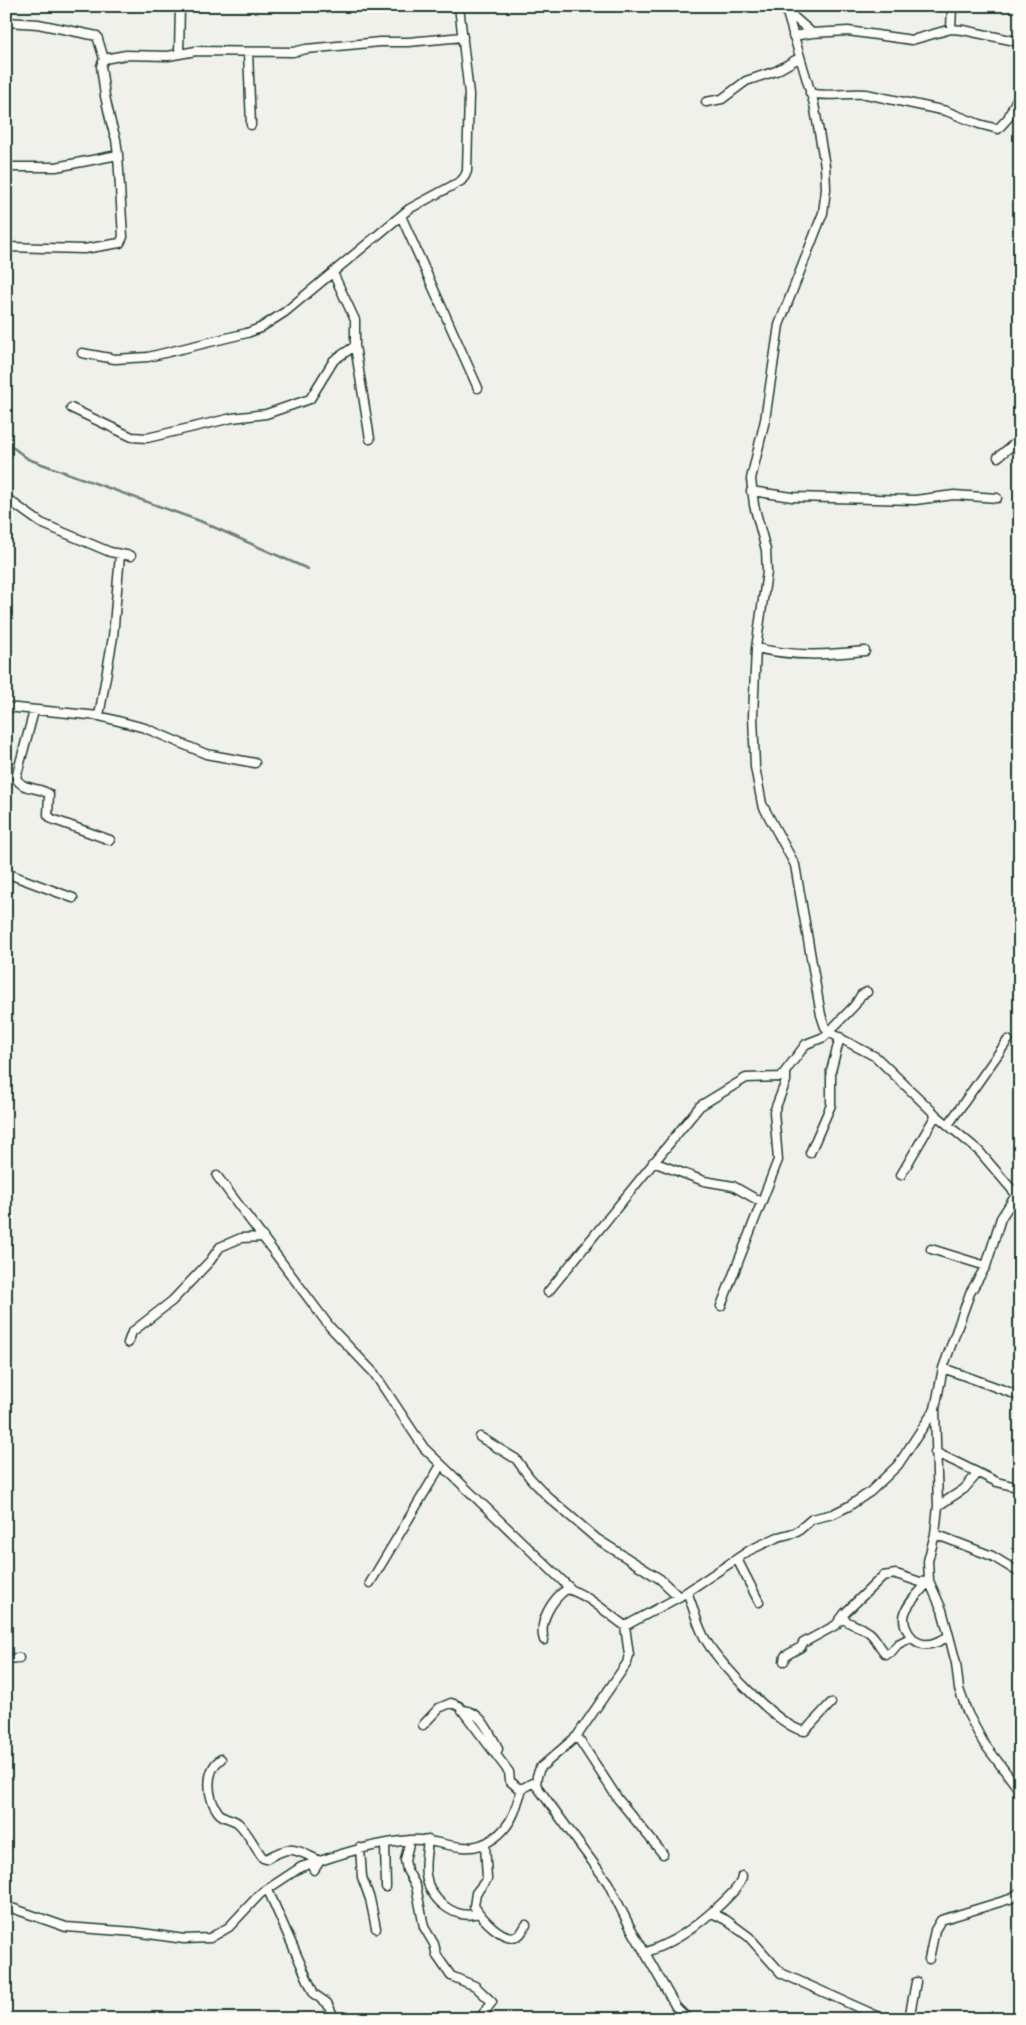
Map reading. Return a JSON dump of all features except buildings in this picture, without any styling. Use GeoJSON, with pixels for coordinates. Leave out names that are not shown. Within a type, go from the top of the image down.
{"type":"FeatureCollection","features":[{"type":"Feature","properties":{"kind":"street"},"geometry":{"type":"LineString","coordinates":[[179,53],[180,6]]}},
{"type":"Feature","properties":{"kind":"street"},"geometry":{"type":"LineString","coordinates":[[82,353],[115,359],[148,357],[247,333],[260,328],[285,312],[409,209],[461,181],[467,171],[469,94],[459,6]]}},
{"type":"Feature","properties":{"kind":"street"},"geometry":{"type":"LineString","coordinates":[[951,29],[952,6]]}},
{"type":"Feature","properties":{"kind":"street"},"geometry":{"type":"LineString","coordinates":[[786,8],[812,33]]}},
{"type":"Feature","properties":{"kind":"street"},"geometry":{"type":"LineString","coordinates":[[786,8],[810,93],[825,166],[825,204],[823,214],[779,325],[765,420],[753,466],[751,491],[766,550],[768,572],[756,648],[753,716],[755,767],[762,804],[795,865],[821,1014],[825,1027],[840,1038],[876,1057],[936,1115],[979,1151],[1018,1194],[1001,1218],[986,1266],[970,1293],[944,1368],[935,1409],[938,1506],[935,1534],[928,1561],[929,1581],[942,1610],[956,1663],[959,1689],[968,1714],[988,1749],[1020,1791]]}},
{"type":"Feature","properties":{"kind":"street"},"geometry":{"type":"LineString","coordinates":[[6,22],[38,24],[98,36],[104,59],[101,66],[105,96],[118,154],[123,237],[120,243],[84,249],[6,247]]}},
{"type":"Feature","properties":{"kind":"street"},"geometry":{"type":"LineString","coordinates":[[793,36],[848,31],[912,40],[951,29],[1020,42]]}},
{"type":"Feature","properties":{"kind":"street"},"geometry":{"type":"LineString","coordinates":[[104,59],[126,55],[168,56],[196,51],[293,52],[380,42],[408,42],[462,37]]}},
{"type":"Feature","properties":{"kind":"street"},"geometry":{"type":"LineString","coordinates":[[248,52],[251,126]]}},
{"type":"Feature","properties":{"kind":"street"},"geometry":{"type":"LineString","coordinates":[[706,102],[722,98],[746,81],[776,71],[799,58]]}},
{"type":"Feature","properties":{"kind":"street"},"geometry":{"type":"LineString","coordinates":[[810,93],[822,96],[866,94],[946,111],[979,124],[998,128],[1008,118],[1020,92]]}},
{"type":"Feature","properties":{"kind":"street"},"geometry":{"type":"LineString","coordinates":[[6,167],[56,167],[118,154]]}},
{"type":"Feature","properties":{"kind":"street"},"geometry":{"type":"LineString","coordinates":[[401,216],[478,388]]}},
{"type":"Feature","properties":{"kind":"street"},"geometry":{"type":"LineString","coordinates":[[333,273],[355,320],[355,346],[370,439]]}},
{"type":"Feature","properties":{"kind":"street"},"geometry":{"type":"LineString","coordinates":[[71,408],[132,437],[147,438],[232,418],[266,414],[310,399],[334,360],[355,346]]}},
{"type":"Feature","properties":{"kind":"street"},"geometry":{"type":"LineString","coordinates":[[998,457],[1020,439]]}},
{"type":"Feature","properties":{"kind":"street"},"geometry":{"type":"LineString","coordinates":[[751,491],[792,497],[915,500],[954,495],[997,498]]}},
{"type":"Feature","properties":{"kind":"street"},"geometry":{"type":"LineString","coordinates":[[6,498],[41,523],[120,555],[131,556]]}},
{"type":"Feature","properties":{"kind":"street"},"geometry":{"type":"LineString","coordinates":[[99,716],[113,638],[120,555]]}},
{"type":"Feature","properties":{"kind":"street"},"geometry":{"type":"LineString","coordinates":[[756,648],[779,653],[816,656],[865,651]]}},
{"type":"Feature","properties":{"kind":"street"},"geometry":{"type":"LineString","coordinates":[[6,707],[99,716],[145,728],[206,754],[255,763]]}},
{"type":"Feature","properties":{"kind":"street"},"geometry":{"type":"LineString","coordinates":[[34,711],[16,778],[20,784],[27,788],[43,790],[49,794],[48,815],[52,820],[110,840]]}},
{"type":"Feature","properties":{"kind":"street"},"geometry":{"type":"LineString","coordinates":[[6,873],[73,898]]}},
{"type":"Feature","properties":{"kind":"street"},"geometry":{"type":"LineString","coordinates":[[548,1292],[700,1106],[746,1078],[781,1076],[806,1044],[824,1037],[855,1006],[861,995],[867,992]]}},
{"type":"Feature","properties":{"kind":"street"},"geometry":{"type":"LineString","coordinates":[[810,1153],[831,1105],[832,1063],[840,1038]]}},
{"type":"Feature","properties":{"kind":"street"},"geometry":{"type":"LineString","coordinates":[[948,1125],[1008,1040]]}},
{"type":"Feature","properties":{"kind":"street"},"geometry":{"type":"LineString","coordinates":[[721,1306],[778,1160],[774,1112],[786,1081],[786,1072]]}},
{"type":"Feature","properties":{"kind":"street"},"geometry":{"type":"LineString","coordinates":[[901,1175],[936,1115]]}},
{"type":"Feature","properties":{"kind":"street"},"geometry":{"type":"LineString","coordinates":[[653,1162],[704,1182],[733,1186],[761,1202]]}},
{"type":"Feature","properties":{"kind":"street"},"geometry":{"type":"LineString","coordinates":[[217,1176],[330,1327],[374,1373],[424,1448],[572,1590],[625,1626],[628,1648],[627,1663],[577,1736],[540,1768],[536,1785],[608,1883],[645,1954],[676,2007],[688,2019]]}},
{"type":"Feature","properties":{"kind":"street"},"geometry":{"type":"LineString","coordinates":[[128,1343],[132,1332],[172,1301],[220,1247],[241,1238],[263,1237]]}},
{"type":"Feature","properties":{"kind":"street"},"geometry":{"type":"LineString","coordinates":[[931,1248],[986,1266]]}},
{"type":"Feature","properties":{"kind":"street"},"geometry":{"type":"LineString","coordinates":[[944,1368],[1020,1396]]}},
{"type":"Feature","properties":{"kind":"street"},"geometry":{"type":"LineString","coordinates":[[625,1626],[679,1597],[750,1550],[778,1537],[796,1532],[812,1520],[833,1514],[870,1492],[898,1465],[935,1409]]}},
{"type":"Feature","properties":{"kind":"street"},"geometry":{"type":"LineString","coordinates":[[480,1437],[516,1459],[530,1478],[548,1496],[597,1539],[660,1579],[679,1597]]}},
{"type":"Feature","properties":{"kind":"street"},"geometry":{"type":"LineString","coordinates":[[935,1452],[997,1482],[1020,1488]]}},
{"type":"Feature","properties":{"kind":"street"},"geometry":{"type":"LineString","coordinates":[[370,1583],[441,1465]]}},
{"type":"Feature","properties":{"kind":"street"},"geometry":{"type":"LineString","coordinates":[[938,1506],[964,1489],[978,1473]]}},
{"type":"Feature","properties":{"kind":"street"},"geometry":{"type":"LineString","coordinates":[[935,1534],[992,1556],[1020,1573]]}},
{"type":"Feature","properties":{"kind":"street"},"geometry":{"type":"LineString","coordinates":[[737,1559],[759,1602]]}},
{"type":"Feature","properties":{"kind":"street"},"geometry":{"type":"LineString","coordinates":[[784,1661],[785,1656],[836,1625],[845,1613],[883,1576],[896,1574],[920,1582],[929,1581]]}},
{"type":"Feature","properties":{"kind":"street"},"geometry":{"type":"LineString","coordinates":[[929,1581],[905,1612],[904,1619],[908,1633],[924,1645],[939,1642],[949,1636]]}},
{"type":"Feature","properties":{"kind":"street"},"geometry":{"type":"LineString","coordinates":[[544,1640],[542,1634],[543,1622],[552,1603],[562,1592],[567,1589],[572,1590]]}},
{"type":"Feature","properties":{"kind":"street"},"geometry":{"type":"LineString","coordinates":[[687,1592],[706,1641],[722,1663],[783,1722],[798,1730],[805,1730],[831,1703]]}},
{"type":"Feature","properties":{"kind":"street"},"geometry":{"type":"LineString","coordinates":[[843,1618],[846,1622],[857,1625],[872,1635],[886,1654],[891,1652],[898,1644],[912,1637]]}},
{"type":"Feature","properties":{"kind":"street"},"geometry":{"type":"LineString","coordinates":[[6,1658],[19,1658]]}},
{"type":"Feature","properties":{"kind":"street"},"geometry":{"type":"LineString","coordinates":[[423,1725],[439,1708],[451,1703],[463,1710],[474,1712],[479,1716],[496,1744],[498,1752],[496,1754],[509,1772],[510,1781],[518,1788],[522,1788]]}},
{"type":"Feature","properties":{"kind":"street"},"geometry":{"type":"LineString","coordinates":[[577,1736],[618,1799],[663,1854]]}},
{"type":"Feature","properties":{"kind":"street"},"geometry":{"type":"LineString","coordinates":[[221,1759],[215,1763],[209,1780],[212,1798],[218,1812],[226,1819],[237,1822],[263,1858],[266,1859],[277,1851],[294,1849],[320,1861]]}},
{"type":"Feature","properties":{"kind":"street"},"geometry":{"type":"LineString","coordinates":[[6,1906],[66,1927],[135,1932],[184,1939],[210,1938],[230,1927],[260,1894],[301,1867],[360,1848],[410,1840],[428,1840],[463,1847],[485,1844],[500,1834],[513,1816],[522,1788],[536,1780]]}},
{"type":"Feature","properties":{"kind":"street"},"geometry":{"type":"LineString","coordinates":[[410,1840],[405,1860],[407,1870],[416,1886],[424,1927],[434,1944],[437,1956],[451,1976],[475,1986],[492,2002],[479,2019]]}},
{"type":"Feature","properties":{"kind":"street"},"geometry":{"type":"LineString","coordinates":[[428,1840],[426,1876],[431,1891],[441,1904],[458,1914],[470,1916],[478,1913]]}},
{"type":"Feature","properties":{"kind":"street"},"geometry":{"type":"LineString","coordinates":[[385,1844],[386,1887]]}},
{"type":"Feature","properties":{"kind":"street"},"geometry":{"type":"LineString","coordinates":[[485,1844],[487,1879],[476,1893],[474,1906],[478,1913],[502,1935],[507,1937],[521,1934],[526,1925]]}},
{"type":"Feature","properties":{"kind":"street"},"geometry":{"type":"LineString","coordinates":[[360,1848],[362,1877],[370,1899],[376,1928]]}},
{"type":"Feature","properties":{"kind":"street"},"geometry":{"type":"LineString","coordinates":[[314,1870],[320,1861]]}},
{"type":"Feature","properties":{"kind":"street"},"geometry":{"type":"LineString","coordinates":[[645,1954],[679,1937],[712,1913],[740,1885],[742,1876]]}},
{"type":"Feature","properties":{"kind":"street"},"geometry":{"type":"LineString","coordinates":[[268,1890],[314,1994],[327,2003],[335,2019]]}},
{"type":"Feature","properties":{"kind":"street"},"geometry":{"type":"LineString","coordinates":[[929,1958],[934,1930],[941,1920],[1010,1899],[1020,1892]]}},
{"type":"Feature","properties":{"kind":"street"},"geometry":{"type":"LineString","coordinates":[[712,1913],[726,1920],[749,1937],[781,1973],[884,2019]]}},
{"type":"Feature","properties":{"kind":"street"},"geometry":{"type":"LineString","coordinates":[[909,2019],[916,1982]]}},
{"type":"Feature","properties":{"kind":"waterway"},"geometry":{"type":"LineString","coordinates":[[6,442],[28,459],[200,521],[308,569]]}}]}
